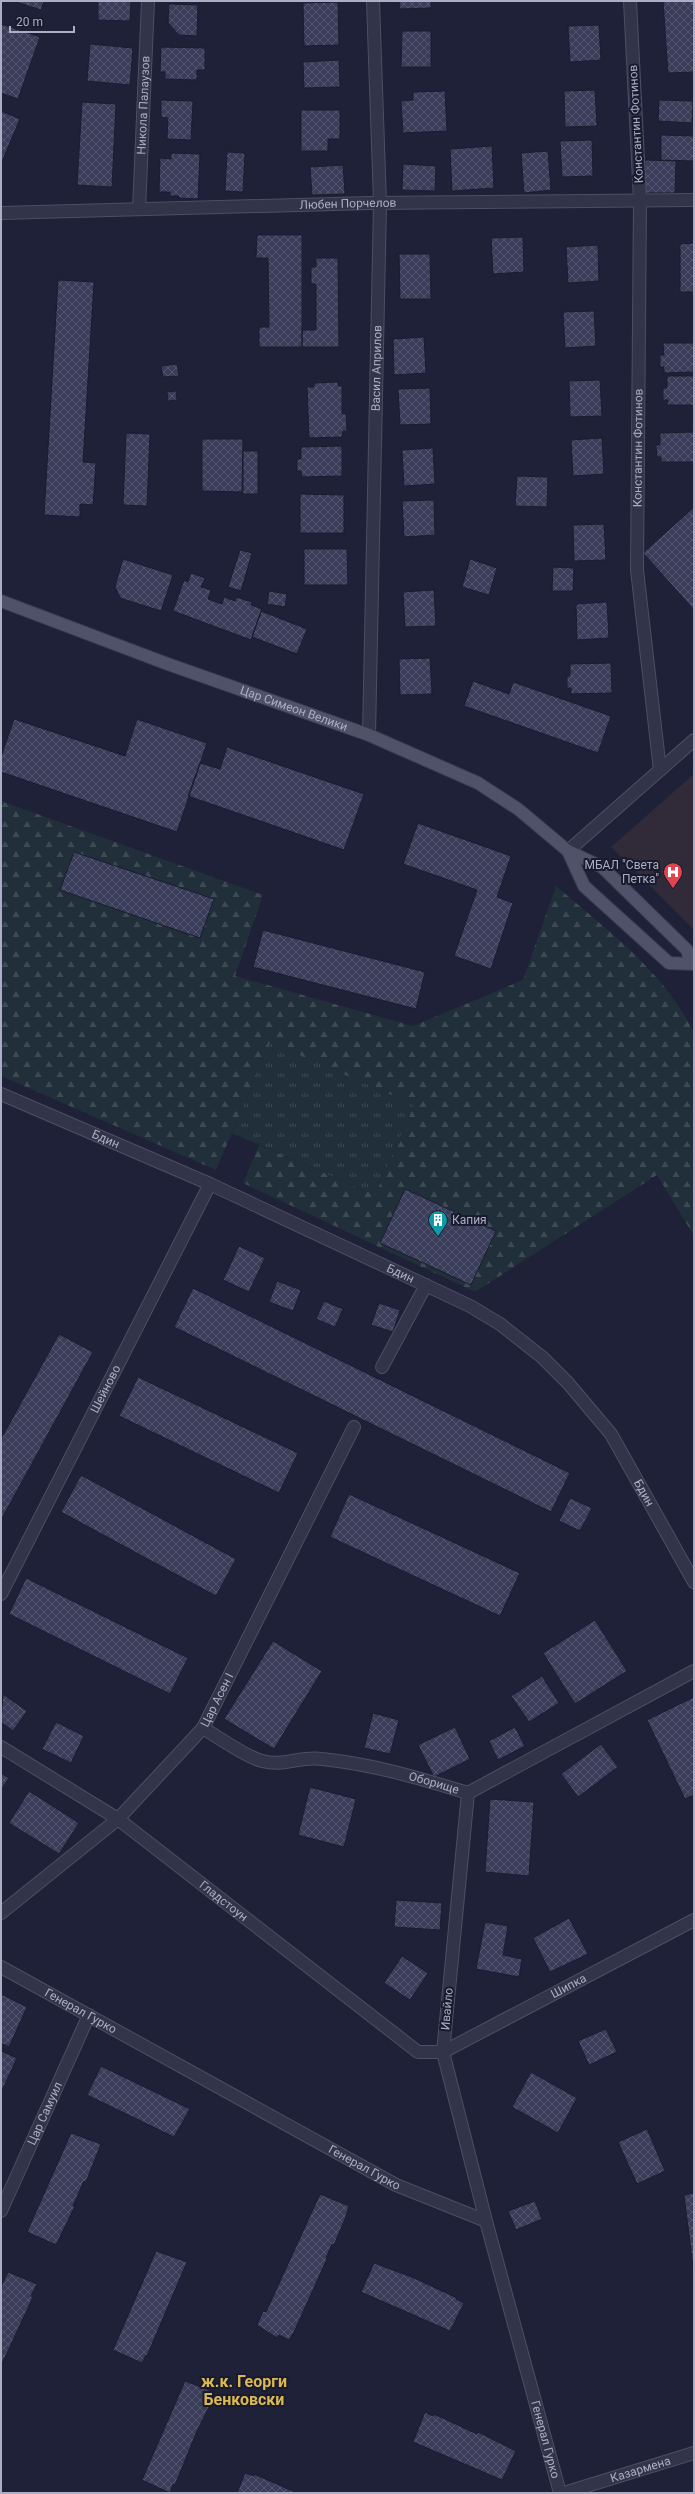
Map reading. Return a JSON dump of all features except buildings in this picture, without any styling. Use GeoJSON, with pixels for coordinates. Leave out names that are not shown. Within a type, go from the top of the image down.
{"type":"FeatureCollection","features":[{"type":"Feature","properties":{"kind":"main road","name":"Цар Симеон Велики"},"geometry":{"type":"LineString","coordinates":[[1,601],[165,663],[368,734],[478,784],[518,809],[568,851],[602,867],[687,950],[693,966],[669,963],[584,886],[568,851]]}},
{"type":"Feature","properties":{"kind":"street","name":"Никола Палаузов"},"geometry":{"type":"LineString","coordinates":[[138,209],[148,1]]}},
{"type":"Feature","properties":{"kind":"street","name":"Васил Априлов"},"geometry":{"type":"LineString","coordinates":[[368,734],[375,203],[374,1]]}},
{"type":"Feature","properties":{"kind":"street","name":"Константин Фотинов"},"geometry":{"type":"LineString","coordinates":[[630,1],[640,200],[637,570],[660,770]]}},
{"type":"Feature","properties":{"kind":"street","name":"Любен Порчелов"},"geometry":{"type":"LineString","coordinates":[[1,214],[375,203],[694,200]]}},
{"type":"Feature","properties":{"kind":"street"},"geometry":{"type":"LineString","coordinates":[[568,851],[694,740]]}},
{"type":"Feature","properties":{"kind":"street","name":"Бдин"},"geometry":{"type":"LineString","coordinates":[[1,1094],[210,1184],[426,1285],[500,1324],[542,1357],[568,1383],[611,1434],[694,1582]]}},
{"type":"Feature","properties":{"kind":"street","name":"Шейново"},"geometry":{"type":"LineString","coordinates":[[1,1594],[210,1184]]}},
{"type":"Feature","properties":{"kind":"street"},"geometry":{"type":"LineString","coordinates":[[382,1367],[426,1285]]}},
{"type":"Feature","properties":{"kind":"street","name":"Цар Асен I"},"geometry":{"type":"LineString","coordinates":[[1,1913],[118,1819],[203,1728],[354,1427]]}},
{"type":"Feature","properties":{"kind":"street","name":"Оборище"},"geometry":{"type":"LineString","coordinates":[[203,1728],[260,1761],[280,1765],[301,1759],[344,1762],[397,1772],[468,1793],[694,1671]]}},
{"type":"Feature","properties":{"kind":"street","name":"Гладстоун"},"geometry":{"type":"LineString","coordinates":[[1,1747],[118,1819],[418,2052],[443,2052]]}},
{"type":"Feature","properties":{"kind":"street","name":"Ивайло"},"geometry":{"type":"LineString","coordinates":[[468,1793],[443,2052],[486,2221]]}},
{"type":"Feature","properties":{"kind":"street","name":"Шипка"},"geometry":{"type":"LineString","coordinates":[[443,2052],[694,1920]]}},
{"type":"Feature","properties":{"kind":"street","name":"Генерал Гурко"},"geometry":{"type":"LineString","coordinates":[[1,1966],[396,2185],[486,2221],[560,2493]]}},
{"type":"Feature","properties":{"kind":"street","name":"Цар Самуил"},"geometry":{"type":"LineString","coordinates":[[1,2211],[89,2015]]}},
{"type":"Feature","properties":{"kind":"street","name":"Казармена"},"geometry":{"type":"LineString","coordinates":[[564,2493],[694,2453]]}},
{"type":"Feature","properties":{"kind":"shaded area","name":"МБАЛ \"Света Петка\""},"geometry":{"type":"Polygon","coordinates":[[[694,774],[694,930],[611,847],[694,774]]]}},
{"type":"Feature","properties":{"kind":"green space"},"geometry":{"type":"Polygon","coordinates":[[[1,801],[263,895],[235,976],[413,1026],[523,980],[556,886],[633,953],[651,971],[682,1011],[694,1033],[694,1236],[657,1175],[475,1292],[243,1183],[259,1145],[375,1195],[414,1105],[270,1043],[216,1170],[1,1076],[1,801]]]}},
{"type":"Feature","properties":{"kind":"green space"},"geometry":{"type":"Polygon","coordinates":[[[270,1042],[414,1105],[375,1195],[232,1133],[270,1042]]]}},
{"type":"Feature","properties":{"kind":"place","name":"МБАЛ \"Света Петка\""},"geometry":{"type":"Point","coordinates":[673,889]}},
{"type":"Feature","properties":{"kind":"place","name":"Капия"},"geometry":{"type":"Point","coordinates":[438,1237]}},
{"type":"Feature","properties":{"kind":"district","name":"ж.к. Георги Бенковски"},"geometry":{"type":"Point","coordinates":[244,2390]}}]}
